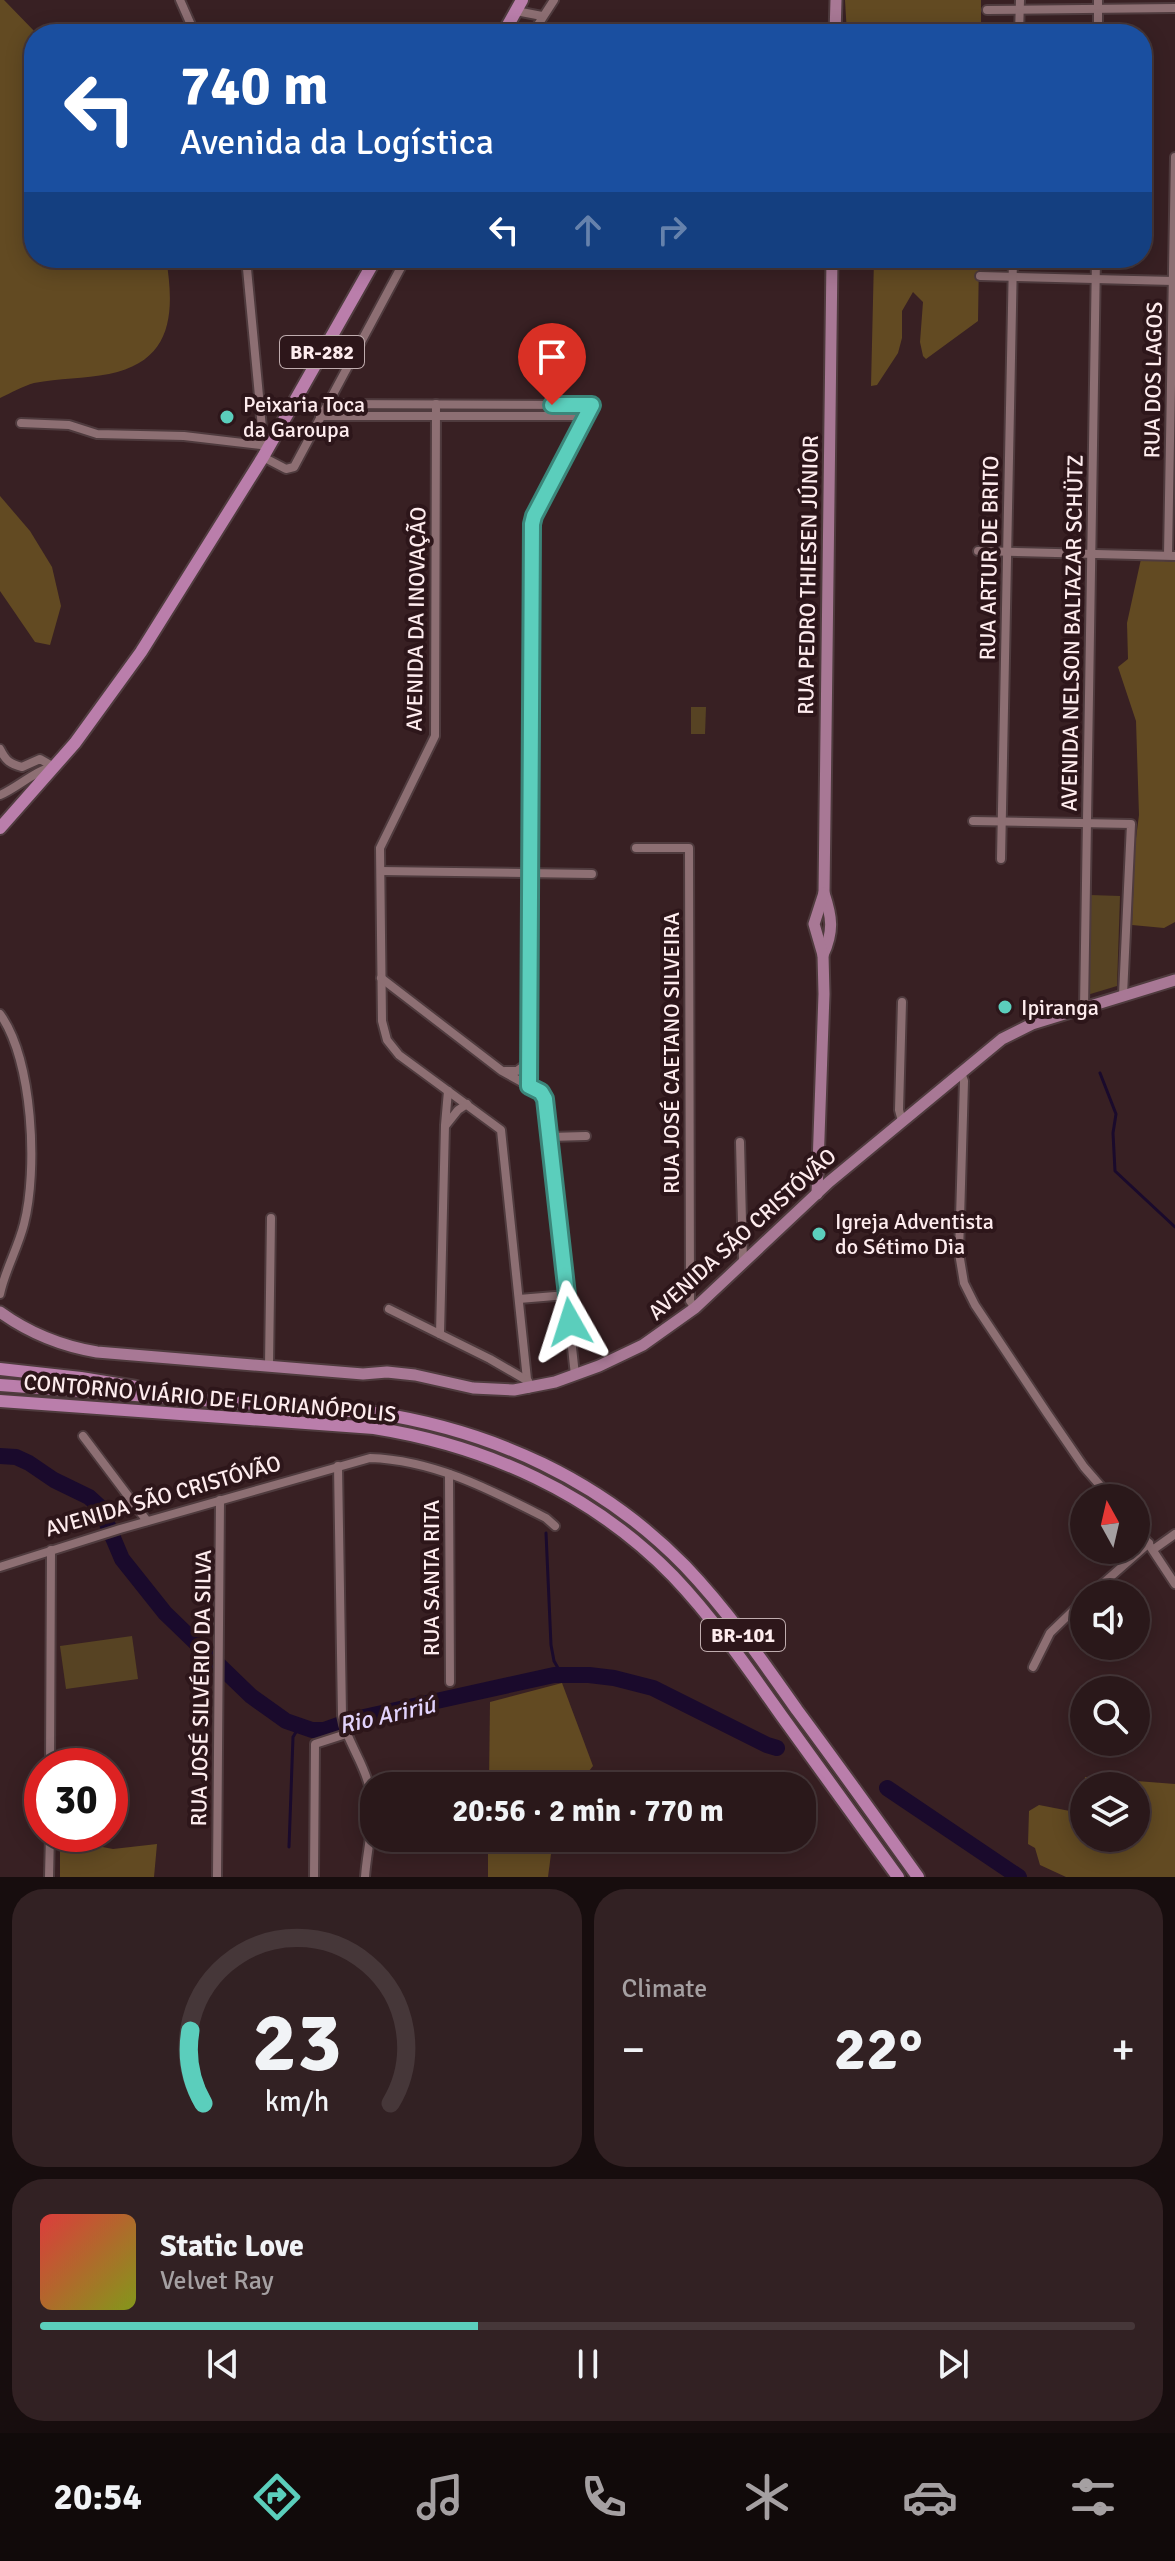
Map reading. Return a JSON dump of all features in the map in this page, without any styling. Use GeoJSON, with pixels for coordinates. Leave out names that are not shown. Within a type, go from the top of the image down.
{"type":"FeatureCollection","features":[{"type":"Feature","properties":{"kind":"highway"},"geometry":{"type":"LineString","coordinates":[[509,24],[519,5]]}},
{"type":"Feature","properties":{"kind":"highway","name":"BR-282"},"geometry":{"type":"LineString","coordinates":[[1,830],[75,743],[141,652],[266,452],[370,268]]}},
{"type":"Feature","properties":{"kind":"highway"},"geometry":{"type":"LineString","coordinates":[[0,1369],[120,1384],[170,1396]]}},
{"type":"Feature","properties":{"kind":"highway","name":"CONTORNO VIÁRIO DE FLORIANÓPOLIS"},"geometry":{"type":"LineString","coordinates":[[0,1385],[341,1409],[425,1421],[470,1433],[555,1469],[595,1492],[632,1519],[667,1549],[727,1614],[918,1877]]}},
{"type":"Feature","properties":{"kind":"highway","name":"CONTORNO VIÁRIO DE FLORIANÓPOLIS"},"geometry":{"type":"LineString","coordinates":[[2,1401],[374,1428],[465,1448],[547,1483],[586,1505],[622,1531],[689,1594],[741,1659],[898,1877]]}},
{"type":"Feature","properties":{"kind":"main road"},"geometry":{"type":"LineString","coordinates":[[835,24],[836,0]]}},
{"type":"Feature","properties":{"kind":"main road","name":"RUA PEDRO THIESEN JÚNIOR"},"geometry":{"type":"LineString","coordinates":[[817,1194],[823,955],[830,939],[831,916],[824,893],[832,268]]}},
{"type":"Feature","properties":{"kind":"main road","name":"RUA PEDRO THIESEN JÚNIOR"},"geometry":{"type":"LineString","coordinates":[[823,955],[814,924],[824,893]]}},
{"type":"Feature","properties":{"kind":"main road"},"geometry":{"type":"LineString","coordinates":[[817,914],[822,912],[831,916]]}},
{"type":"Feature","properties":{"kind":"main road"},"geometry":{"type":"LineString","coordinates":[[817,940],[830,939]]}},
{"type":"Feature","properties":{"kind":"main road","name":"AVENIDA SÃO CRISTÓVÃO"},"geometry":{"type":"LineString","coordinates":[[0,1312],[40,1336],[84,1350],[363,1374],[401,1374],[492,1390],[528,1385],[541,1387],[643,1345],[695,1308],[843,1170],[1002,1039],[1032,1024],[1175,980]]}},
{"type":"Feature","properties":{"kind":"main road"},"geometry":{"type":"LineString","coordinates":[[819,1156],[843,1170]]}},
{"type":"Feature","properties":{"kind":"street"},"geometry":{"type":"LineString","coordinates":[[180,0],[191,24]]}},
{"type":"Feature","properties":{"kind":"street"},"geometry":{"type":"LineString","coordinates":[[538,24],[554,0]]}},
{"type":"Feature","properties":{"kind":"street"},"geometry":{"type":"LineString","coordinates":[[1019,24],[1020,0]]}},
{"type":"Feature","properties":{"kind":"street"},"geometry":{"type":"LineString","coordinates":[[987,10],[1020,11],[1098,4],[1175,8]]}},
{"type":"Feature","properties":{"kind":"street"},"geometry":{"type":"LineString","coordinates":[[519,5],[542,16]]}},
{"type":"Feature","properties":{"kind":"street","name":"RUA DOS LAGOS"},"geometry":{"type":"LineString","coordinates":[[1172,556],[1175,157]]}},
{"type":"Feature","properties":{"kind":"street"},"geometry":{"type":"LineString","coordinates":[[247,268],[266,452]]}},
{"type":"Feature","properties":{"kind":"street"},"geometry":{"type":"LineString","coordinates":[[21,423],[69,425],[97,434],[184,436],[266,452],[286,469],[292,468],[401,268]]}},
{"type":"Feature","properties":{"kind":"street","name":"RUA ARTUR DE BRITO"},"geometry":{"type":"LineString","coordinates":[[1001,859],[1012,268]]}},
{"type":"Feature","properties":{"kind":"street","name":"AVENIDA NELSON BALTAZAR SCHÜTZ"},"geometry":{"type":"LineString","coordinates":[[1084,1008],[1096,268]]}},
{"type":"Feature","properties":{"kind":"street"},"geometry":{"type":"LineString","coordinates":[[980,276],[1173,281]]}},
{"type":"Feature","properties":{"kind":"street"},"geometry":{"type":"LineString","coordinates":[[327,404],[592,405],[532,524],[529,1081]]}},
{"type":"Feature","properties":{"kind":"street","name":"AVENIDA DA INOVAÇÃO"},"geometry":{"type":"LineString","coordinates":[[436,404],[435,736],[380,848],[382,1021],[387,1040],[399,1055],[502,1132],[528,1385]]}},
{"type":"Feature","properties":{"kind":"street"},"geometry":{"type":"LineString","coordinates":[[320,416],[586,416]]}},
{"type":"Feature","properties":{"kind":"street"},"geometry":{"type":"LineString","coordinates":[[978,551],[1172,556]]}},
{"type":"Feature","properties":{"kind":"street"},"geometry":{"type":"LineString","coordinates":[[0,749],[6,761],[13,765],[22,767],[40,759],[54,767]]}},
{"type":"Feature","properties":{"kind":"street"},"geometry":{"type":"LineString","coordinates":[[0,795],[21,785],[44,768],[54,767]]}},
{"type":"Feature","properties":{"kind":"street"},"geometry":{"type":"LineString","coordinates":[[973,821],[1131,824],[1123,995]]}},
{"type":"Feature","properties":{"kind":"street","name":"RUA JOSÉ CAETANO SILVEIRA"},"geometry":{"type":"LineString","coordinates":[[636,848],[689,848],[690,1301],[695,1308]]}},
{"type":"Feature","properties":{"kind":"street"},"geometry":{"type":"LineString","coordinates":[[381,871],[592,874]]}},
{"type":"Feature","properties":{"kind":"street"},"geometry":{"type":"LineString","coordinates":[[381,978],[506,1072],[529,1081],[544,1095],[575,1375]]}},
{"type":"Feature","properties":{"kind":"street"},"geometry":{"type":"LineString","coordinates":[[902,1002],[899,1110],[902,1121]]}},
{"type":"Feature","properties":{"kind":"street"},"geometry":{"type":"LineString","coordinates":[[0,1014],[11,1033],[24,1074],[31,1167],[24,1224],[0,1294]]}},
{"type":"Feature","properties":{"kind":"street"},"geometry":{"type":"LineString","coordinates":[[506,1072],[517,1071],[529,1062]]}},
{"type":"Feature","properties":{"kind":"street"},"geometry":{"type":"LineString","coordinates":[[961,1073],[964,1081],[959,1253],[964,1283],[975,1305],[1047,1413],[1099,1484]]}},
{"type":"Feature","properties":{"kind":"street"},"geometry":{"type":"LineString","coordinates":[[440,1334],[448,1091]]}},
{"type":"Feature","properties":{"kind":"street"},"geometry":{"type":"LineString","coordinates":[[445,1125],[467,1104]]}},
{"type":"Feature","properties":{"kind":"street"},"geometry":{"type":"LineString","coordinates":[[549,1137],[586,1136]]}},
{"type":"Feature","properties":{"kind":"street"},"geometry":{"type":"LineString","coordinates":[[740,1142],[743,1262]]}},
{"type":"Feature","properties":{"kind":"street"},"geometry":{"type":"LineString","coordinates":[[269,1366],[271,1218]]}},
{"type":"Feature","properties":{"kind":"street"},"geometry":{"type":"LineString","coordinates":[[519,1299],[567,1295]]}},
{"type":"Feature","properties":{"kind":"street"},"geometry":{"type":"LineString","coordinates":[[389,1309],[440,1334],[528,1385]]}},
{"type":"Feature","properties":{"kind":"street"},"geometry":{"type":"LineString","coordinates":[[83,1436],[147,1521]]}},
{"type":"Feature","properties":{"kind":"street","name":"AVENIDA SÃO CRISTÓVÃO"},"geometry":{"type":"LineString","coordinates":[[0,1567],[147,1521],[370,1458],[449,1474],[476,1483],[546,1518],[555,1526]]}},
{"type":"Feature","properties":{"kind":"street"},"geometry":{"type":"LineString","coordinates":[[338,1466],[342,1715],[345,1731],[370,1792],[372,1813],[365,1877]]}},
{"type":"Feature","properties":{"kind":"street","name":"RUA SANTA RITA"},"geometry":{"type":"LineString","coordinates":[[449,1474],[450,1682]]}},
{"type":"Feature","properties":{"kind":"street","name":"RUA JOSÉ SILVÉRIO DA SILVA"},"geometry":{"type":"LineString","coordinates":[[217,1877],[220,1500]]}},
{"type":"Feature","properties":{"kind":"street"},"geometry":{"type":"LineString","coordinates":[[1108,1580],[1151,1546],[1175,1534]]}},
{"type":"Feature","properties":{"kind":"street"},"geometry":{"type":"LineString","coordinates":[[1151,1546],[1175,1584]]}},
{"type":"Feature","properties":{"kind":"street"},"geometry":{"type":"LineString","coordinates":[[50,1748],[51,1550]]}},
{"type":"Feature","properties":{"kind":"street"},"geometry":{"type":"LineString","coordinates":[[1033,1667],[1050,1633],[1070,1614]]}},
{"type":"Feature","properties":{"kind":"street"},"geometry":{"type":"LineString","coordinates":[[314,1877],[315,1744],[345,1731]]}},
{"type":"Feature","properties":{"kind":"street"},"geometry":{"type":"LineString","coordinates":[[49,1877],[50,1852]]}},
{"type":"Feature","properties":{"kind":"shaded area"},"geometry":{"type":"Polygon","coordinates":[[[0,0],[4,0],[27,24],[24,24],[24,268],[168,268],[170,298],[165,332],[158,346],[130,368],[109,374],[34,383],[0,398],[0,0]]]}},
{"type":"Feature","properties":{"kind":"shaded area"},"geometry":{"type":"Polygon","coordinates":[[[845,0],[981,0],[981,24],[846,24],[845,0]]]}},
{"type":"Feature","properties":{"kind":"shaded area"},"geometry":{"type":"Polygon","coordinates":[[[874,268],[979,268],[978,321],[926,359],[920,342],[923,302],[913,292],[902,311],[902,338],[898,353],[877,385],[871,386],[874,268]]]}},
{"type":"Feature","properties":{"kind":"shaded area"},"geometry":{"type":"Polygon","coordinates":[[[0,496],[30,531],[52,567],[61,606],[50,645],[35,642],[0,591],[0,496]]]}},
{"type":"Feature","properties":{"kind":"shaded area"},"geometry":{"type":"Polygon","coordinates":[[[1141,559],[1175,562],[1175,922],[1164,928],[1132,925],[1139,815],[1136,721],[1118,667],[1128,659],[1127,623],[1141,559]]]}},
{"type":"Feature","properties":{"kind":"shaded area"},"geometry":{"type":"Polygon","coordinates":[[[691,707],[706,707],[705,734],[691,734],[691,707]]]}},
{"type":"Feature","properties":{"kind":"shaded area"},"geometry":{"type":"Polygon","coordinates":[[[1090,895],[1120,896],[1117,986],[1087,995],[1090,895]]]}},
{"type":"Feature","properties":{"kind":"shaded area"},"geometry":{"type":"Polygon","coordinates":[[[132,1636],[138,1679],[66,1689],[60,1646],[132,1636]]]}},
{"type":"Feature","properties":{"kind":"shaded area"},"geometry":{"type":"Polygon","coordinates":[[[562,1683],[593,1766],[588,1772],[489,1772],[490,1702],[562,1683]]]}},
{"type":"Feature","properties":{"kind":"shaded area"},"geometry":{"type":"Polygon","coordinates":[[[1150,1782],[1175,1784],[1175,1877],[1066,1877],[1040,1865],[1035,1848],[1028,1844],[1029,1811],[1039,1805],[1070,1811],[1070,1852],[1150,1852],[1150,1782]]]}},
{"type":"Feature","properties":{"kind":"shaded area"},"geometry":{"type":"Polygon","coordinates":[[[157,1844],[154,1877],[60,1877],[60,1852],[128,1852],[128,1847],[157,1844]]]}},
{"type":"Feature","properties":{"kind":"shaded area"},"geometry":{"type":"Polygon","coordinates":[[[488,1852],[551,1852],[548,1877],[488,1877],[488,1852]]]}},
{"type":"Feature","properties":{"kind":"waterway"},"geometry":{"type":"LineString","coordinates":[[1100,1073],[1116,1114],[1113,1133],[1115,1171],[1175,1227]]}},
{"type":"Feature","properties":{"kind":"waterway","name":"Rio Aririú"},"geometry":{"type":"LineString","coordinates":[[0,1456],[16,1457],[29,1463],[54,1480],[89,1497],[100,1507],[122,1559],[165,1613],[251,1696],[286,1721],[312,1730],[324,1730],[355,1719],[554,1675],[589,1675],[653,1688],[777,1748]]}},
{"type":"Feature","properties":{"kind":"waterway"},"geometry":{"type":"LineString","coordinates":[[546,1533],[551,1645],[554,1661],[562,1675]]}},
{"type":"Feature","properties":{"kind":"waterway"},"geometry":{"type":"LineString","coordinates":[[289,1847],[293,1737],[299,1727]]}},
{"type":"Feature","properties":{"kind":"waterway","name":"Rio Aririú"},"geometry":{"type":"LineString","coordinates":[[887,1788],[1019,1877]]}},
{"type":"Feature","properties":{"kind":"place","name":"Peixaria Toca da Garoupa"},"geometry":{"type":"Point","coordinates":[227,417]}},
{"type":"Feature","properties":{"kind":"place","name":"Ipiranga"},"geometry":{"type":"Point","coordinates":[1005,1007]}},
{"type":"Feature","properties":{"kind":"place","name":"Igreja Adventista do Sétimo Dia"},"geometry":{"type":"Point","coordinates":[819,1234]}},
{"type":"Feature","properties":{"kind":"route"},"geometry":{"type":"LineString","coordinates":[[552,405],[592,405],[532,524],[529,1086],[541,1092],[545,1099],[570,1322]]}}]}
